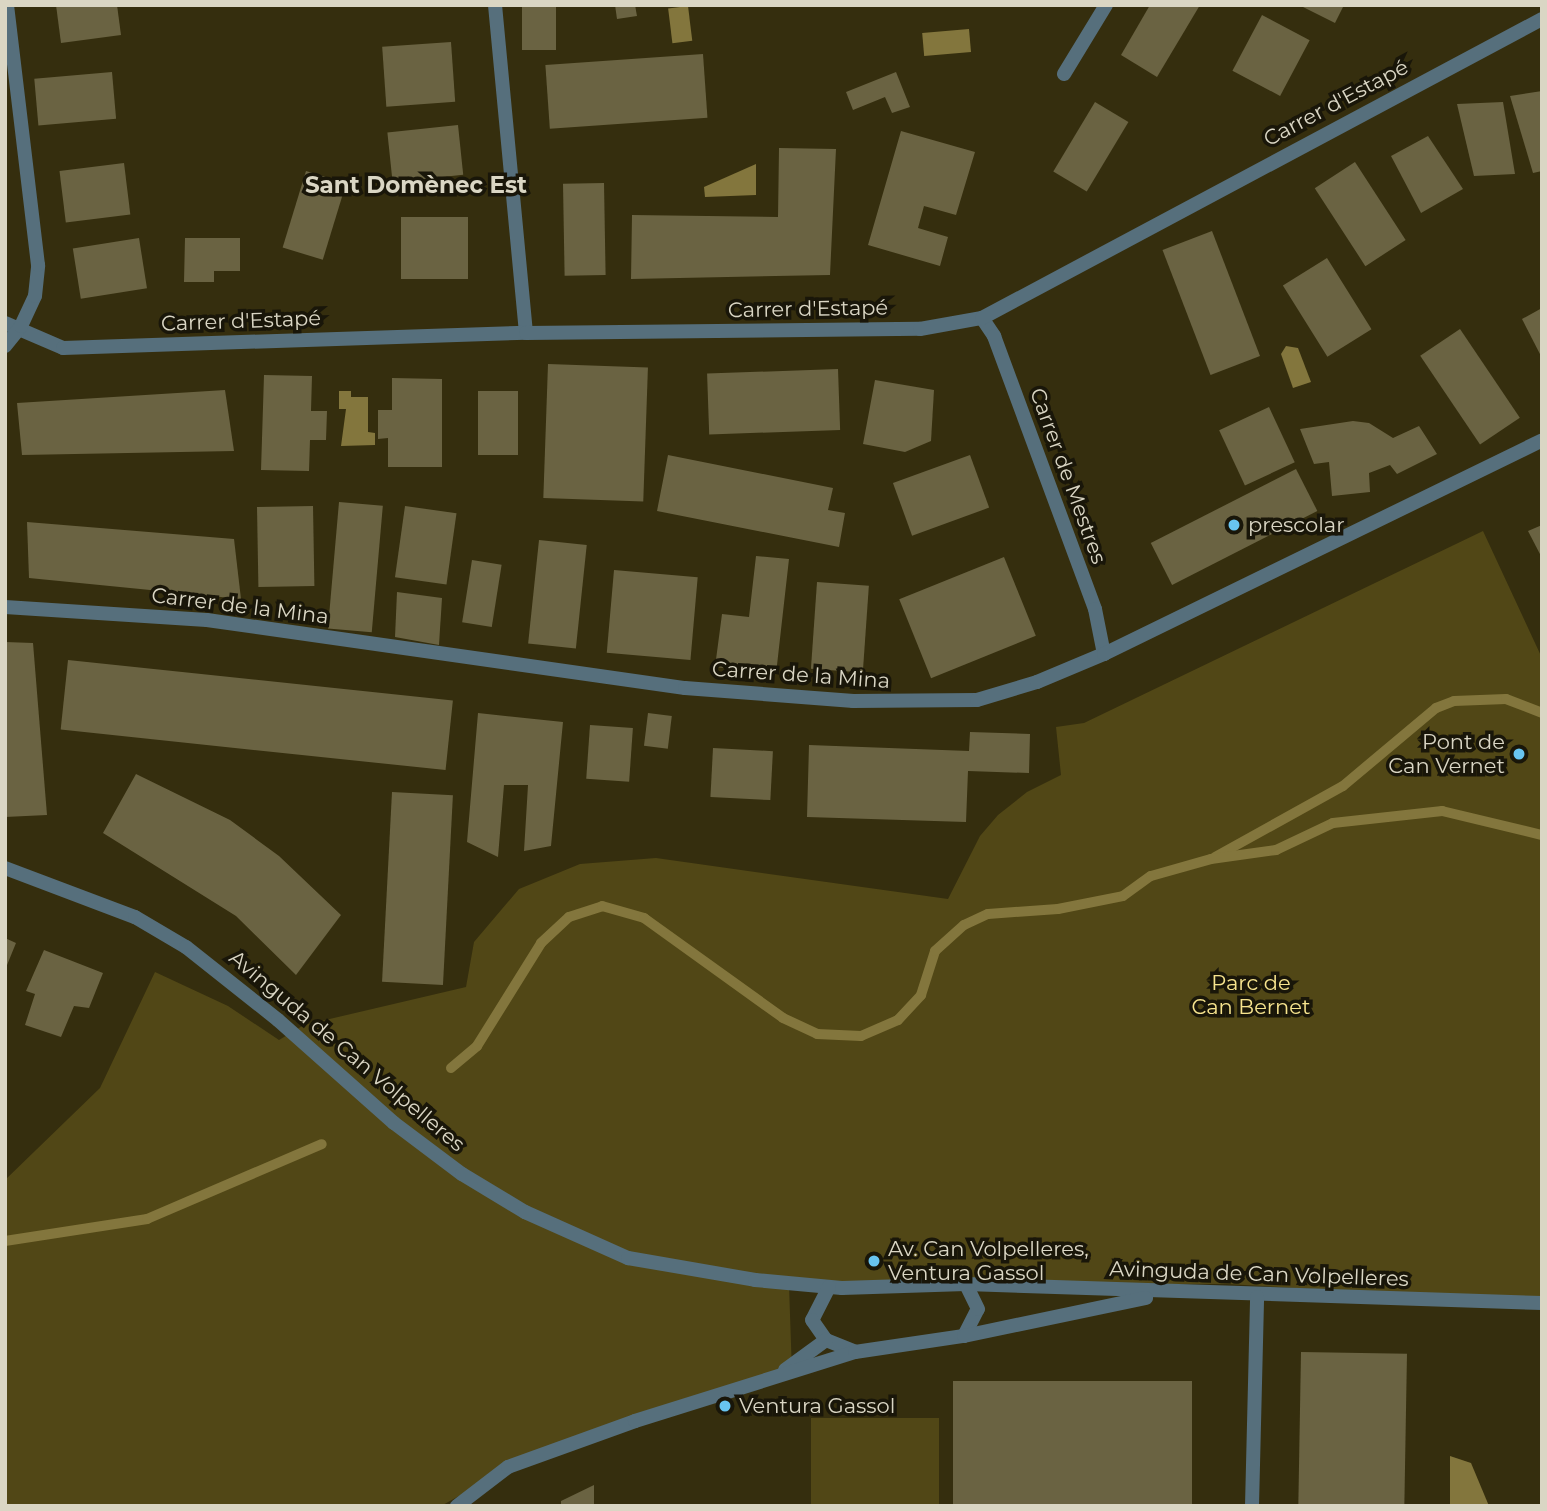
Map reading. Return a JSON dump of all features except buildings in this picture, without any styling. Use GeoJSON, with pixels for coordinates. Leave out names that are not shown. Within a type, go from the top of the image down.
{"type":"FeatureCollection","features":[{"type":"Feature","properties":{"kind":"street"},"geometry":{"type":"LineString","coordinates":[[5,346],[21,326],[35,296],[38,265],[7,5]]}},
{"type":"Feature","properties":{"kind":"street"},"geometry":{"type":"LineString","coordinates":[[495,5],[526,333]]}},
{"type":"Feature","properties":{"kind":"street"},"geometry":{"type":"LineString","coordinates":[[1065,74],[1106,5]]}},
{"type":"Feature","properties":{"kind":"street","name":"Carrer d'Estapé"},"geometry":{"type":"LineString","coordinates":[[5,323],[21,326],[63,348],[526,333],[920,329],[982,318],[1542,19]]}},
{"type":"Feature","properties":{"kind":"street","name":"Carrer de Mestres"},"geometry":{"type":"LineString","coordinates":[[982,318],[994,336],[1095,609],[1104,654]]}},
{"type":"Feature","properties":{"kind":"street","name":"Carrer de la Mina"},"geometry":{"type":"LineString","coordinates":[[5,607],[207,620],[685,688],[853,701],[977,700],[1037,682],[1104,654],[1542,440]]}},
{"type":"Feature","properties":{"kind":"street","name":"Avinguda de Can Volpelleres"},"geometry":{"type":"LineString","coordinates":[[5,868],[135,918],[186,947],[348,1079],[394,1123],[462,1174],[525,1212],[628,1258],[755,1280],[829,1287],[966,1284],[1257,1297],[1542,1303]]}},
{"type":"Feature","properties":{"kind":"street"},"geometry":{"type":"LineString","coordinates":[[964,1336],[978,1310],[966,1284]]}},
{"type":"Feature","properties":{"kind":"street"},"geometry":{"type":"LineString","coordinates":[[829,1287],[812,1320],[826,1340],[855,1352]]}},
{"type":"Feature","properties":{"kind":"street"},"geometry":{"type":"LineString","coordinates":[[457,1506],[508,1467],[635,1421],[855,1352],[964,1336],[1168,1293]]}},
{"type":"Feature","properties":{"kind":"street"},"geometry":{"type":"LineString","coordinates":[[1252,1506],[1257,1297]]}},
{"type":"Feature","properties":{"kind":"street"},"geometry":{"type":"LineString","coordinates":[[772,1379],[826,1340]]}},
{"type":"Feature","properties":{"kind":"green space","name":"Parc de Can Bernet"},"geometry":{"type":"Polygon","coordinates":[[[1483,531],[1542,658],[1542,1302],[1226,1284],[789,1285],[792,1373],[509,1468],[441,1506],[5,1506],[5,1180],[100,1088],[155,972],[228,1006],[279,1040],[304,1025],[466,987],[474,942],[519,889],[580,864],[656,858],[948,899],[980,836],[998,815],[1027,792],[1061,775],[1056,727],[1084,723],[1483,531]]]}},
{"type":"Feature","properties":{"kind":"green space"},"geometry":{"type":"Polygon","coordinates":[[[811,1418],[939,1418],[939,1506],[811,1506],[811,1418]]]}},
{"type":"Feature","properties":{"kind":"shaded area"},"geometry":{"type":"Polygon","coordinates":[[[688,6],[692,41],[672,43],[668,8],[688,6]]]}},
{"type":"Feature","properties":{"kind":"shaded area"},"geometry":{"type":"Polygon","coordinates":[[[969,29],[971,52],[924,56],[922,33],[969,29]]]}},
{"type":"Feature","properties":{"kind":"shaded area"},"geometry":{"type":"Polygon","coordinates":[[[756,164],[756,195],[705,197],[704,187],[756,164]]]}},
{"type":"Feature","properties":{"kind":"shaded area"},"geometry":{"type":"Polygon","coordinates":[[[1286,346],[1298,348],[1311,382],[1293,388],[1281,354],[1286,346]]]}},
{"type":"Feature","properties":{"kind":"shaded area"},"geometry":{"type":"Polygon","coordinates":[[[339,391],[351,391],[351,397],[368,397],[368,432],[375,433],[375,445],[341,446],[346,409],[339,409],[339,391]]]}},
{"type":"Feature","properties":{"kind":"shaded area"},"geometry":{"type":"Polygon","coordinates":[[[1450,1456],[1471,1463],[1489,1506],[1450,1506],[1450,1456]]]}},
{"type":"Feature","properties":{"kind":"waterway"},"geometry":{"type":"LineString","coordinates":[[1215,857],[1343,786],[1436,708],[1454,701],[1506,699],[1542,713]]}},
{"type":"Feature","properties":{"kind":"waterway"},"geometry":{"type":"LineString","coordinates":[[451,1068],[477,1046],[541,943],[569,917],[602,906],[644,918],[783,1018],[817,1034],[861,1036],[898,1020],[921,995],[935,951],[964,925],[988,914],[1058,909],[1123,896],[1151,876],[1211,859],[1276,850],[1333,823],[1442,811],[1542,835]]}},
{"type":"Feature","properties":{"kind":"waterway"},"geometry":{"type":"LineString","coordinates":[[5,1241],[147,1219],[322,1144]]}},
{"type":"Feature","properties":{"kind":"place","name":"prescolar"},"geometry":{"type":"Point","coordinates":[1234,525]}},
{"type":"Feature","properties":{"kind":"place","name":"Pont de Can Vernet"},"geometry":{"type":"Point","coordinates":[1519,754]}},
{"type":"Feature","properties":{"kind":"place","name":"Av. Can Volpelleres, Ventura Gassol"},"geometry":{"type":"Point","coordinates":[874,1261]}},
{"type":"Feature","properties":{"kind":"place","name":"Ventura Gassol"},"geometry":{"type":"Point","coordinates":[725,1406]}},
{"type":"Feature","properties":{"kind":"district","name":"Sant Domènec Est"},"geometry":{"type":"Point","coordinates":[416,185]}}]}
